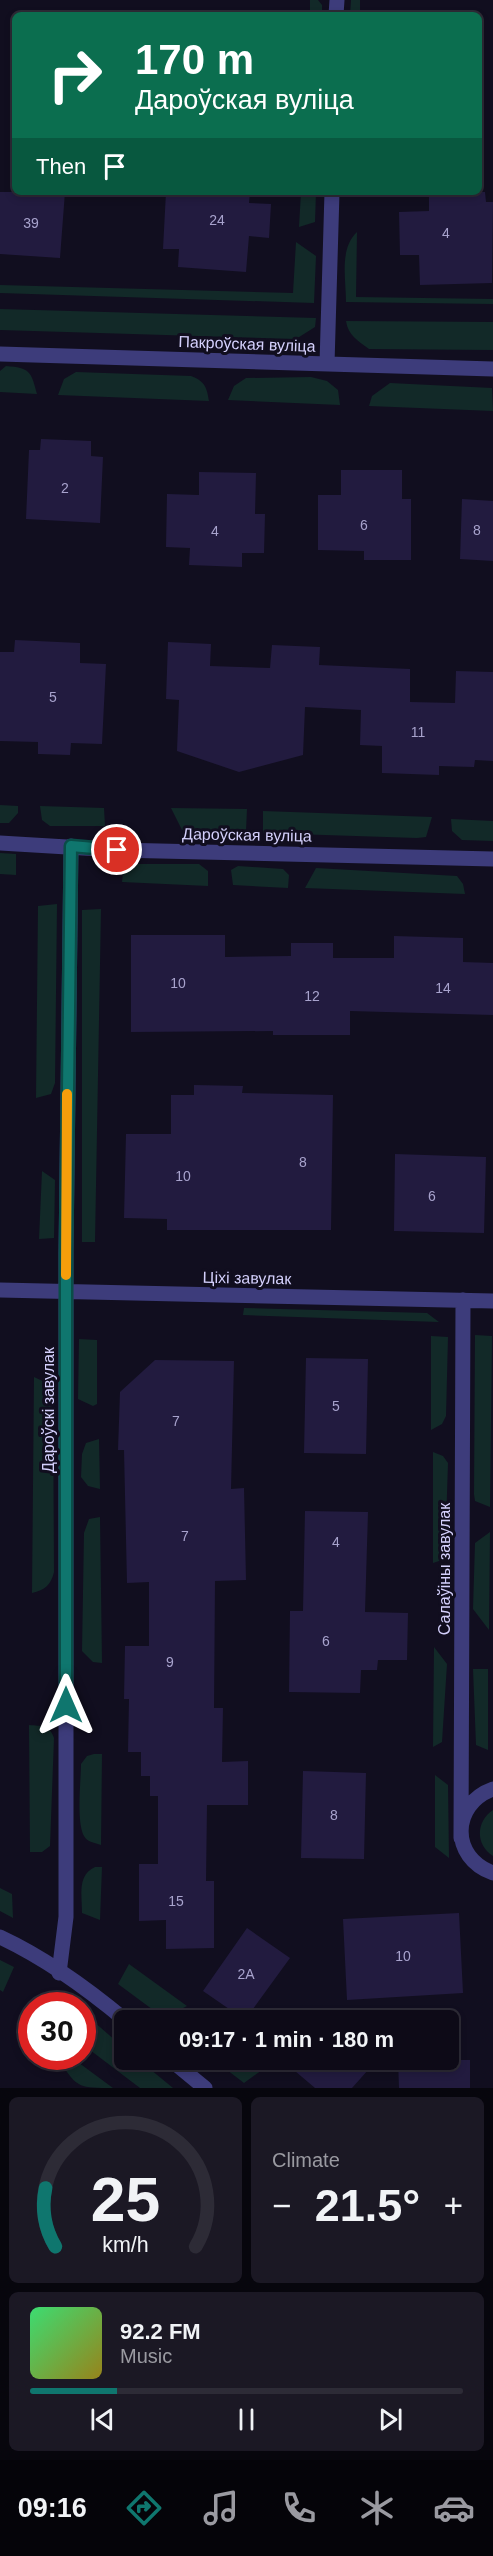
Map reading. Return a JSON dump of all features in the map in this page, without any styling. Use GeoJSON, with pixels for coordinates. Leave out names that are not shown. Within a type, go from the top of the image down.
{"type":"FeatureCollection","features":[{"type":"Feature","properties":{"kind":"street"},"geometry":{"type":"LineString","coordinates":[[327,364],[332,195]]}},
{"type":"Feature","properties":{"kind":"street","name":"Пакроўская вуліца"},"geometry":{"type":"LineString","coordinates":[[0,354],[493,369]]}},
{"type":"Feature","properties":{"kind":"street","name":"Дароўская вуліца"},"geometry":{"type":"LineString","coordinates":[[0,843],[117,850],[493,859]]}},
{"type":"Feature","properties":{"kind":"street","name":"Дароўскі завулак"},"geometry":{"type":"LineString","coordinates":[[59,1973],[66,1917],[66,1291],[71,846]]}},
{"type":"Feature","properties":{"kind":"street","name":"Ціхі завулак"},"geometry":{"type":"LineString","coordinates":[[0,1290],[493,1301]]}},
{"type":"Feature","properties":{"kind":"street","name":"Салаўіны завулак"},"geometry":{"type":"LineString","coordinates":[[461,1838],[463,1300]]}},
{"type":"Feature","properties":{"kind":"street"},"geometry":{"type":"LineString","coordinates":[[493,1790],[477,1797],[467,1808],[461,1822],[461,1838],[465,1850],[473,1862],[493,1873]]}},
{"type":"Feature","properties":{"kind":"street"},"geometry":{"type":"LineString","coordinates":[[0,1937],[23,1948],[114,2011]]}},
{"type":"Feature","properties":{"kind":"street"},"geometry":{"type":"LineString","coordinates":[[183,2070],[205,2088]]}},
{"type":"Feature","properties":{"kind":"green space"},"geometry":{"type":"Polygon","coordinates":[[[310,0],[318,0],[322,5],[322,12],[310,12],[310,0]]]}},
{"type":"Feature","properties":{"kind":"green space"},"geometry":{"type":"Polygon","coordinates":[[[351,0],[360,0],[360,12],[350,12],[351,0]]]}},
{"type":"Feature","properties":{"kind":"green space"},"geometry":{"type":"Polygon","coordinates":[[[301,195],[316,195],[315,222],[299,227],[301,195]]]}},
{"type":"Feature","properties":{"kind":"green space"},"geometry":{"type":"Polygon","coordinates":[[[357,232],[356,297],[493,299],[493,304],[346,302],[346,256],[351,239],[357,232]]]}},
{"type":"Feature","properties":{"kind":"green space"},"geometry":{"type":"Polygon","coordinates":[[[296,242],[316,256],[314,303],[0,293],[0,285],[293,293],[296,242]]]}},
{"type":"Feature","properties":{"kind":"green space"},"geometry":{"type":"Polygon","coordinates":[[[0,309],[316,318],[315,327],[296,339],[0,330],[0,309]]]}},
{"type":"Feature","properties":{"kind":"green space"},"geometry":{"type":"Polygon","coordinates":[[[346,321],[493,322],[493,350],[369,349],[351,334],[346,321]]]}},
{"type":"Feature","properties":{"kind":"green space"},"geometry":{"type":"Polygon","coordinates":[[[6,366],[28,372],[37,394],[0,392],[0,371],[6,366]]]}},
{"type":"Feature","properties":{"kind":"green space"},"geometry":{"type":"Polygon","coordinates":[[[76,372],[191,376],[204,386],[209,401],[58,395],[64,379],[76,372]]]}},
{"type":"Feature","properties":{"kind":"green space"},"geometry":{"type":"Polygon","coordinates":[[[311,377],[327,381],[338,390],[340,405],[228,400],[234,386],[246,378],[311,377]]]}},
{"type":"Feature","properties":{"kind":"green space"},"geometry":{"type":"Polygon","coordinates":[[[390,383],[492,388],[493,411],[369,406],[372,396],[390,383]]]}},
{"type":"Feature","properties":{"kind":"green space"},"geometry":{"type":"Polygon","coordinates":[[[0,805],[18,806],[18,813],[9,823],[0,823],[0,805]]]}},
{"type":"Feature","properties":{"kind":"green space"},"geometry":{"type":"Polygon","coordinates":[[[40,806],[104,808],[105,826],[50,826],[42,820],[40,806]]]}},
{"type":"Feature","properties":{"kind":"green space"},"geometry":{"type":"Polygon","coordinates":[[[171,808],[247,809],[246,831],[182,830],[171,808]]]}},
{"type":"Feature","properties":{"kind":"green space"},"geometry":{"type":"Polygon","coordinates":[[[263,811],[432,817],[426,837],[417,838],[263,833],[263,811]]]}},
{"type":"Feature","properties":{"kind":"green space"},"geometry":{"type":"Polygon","coordinates":[[[451,819],[493,821],[493,841],[462,840],[452,831],[451,819]]]}},
{"type":"Feature","properties":{"kind":"green space"},"geometry":{"type":"Polygon","coordinates":[[[0,853],[16,854],[16,875],[0,874],[0,853]]]}},
{"type":"Feature","properties":{"kind":"green space"},"geometry":{"type":"Polygon","coordinates":[[[124,864],[199,864],[208,871],[208,886],[122,882],[124,864]]]}},
{"type":"Feature","properties":{"kind":"green space"},"geometry":{"type":"Polygon","coordinates":[[[238,866],[283,869],[289,875],[288,888],[233,885],[231,870],[238,866]]]}},
{"type":"Feature","properties":{"kind":"green space"},"geometry":{"type":"Polygon","coordinates":[[[316,868],[457,876],[463,884],[465,894],[305,888],[316,868]]]}},
{"type":"Feature","properties":{"kind":"green space"},"geometry":{"type":"Polygon","coordinates":[[[57,904],[55,1083],[51,1094],[36,1098],[38,906],[57,904]]]}},
{"type":"Feature","properties":{"kind":"green space"},"geometry":{"type":"Polygon","coordinates":[[[101,909],[95,1242],[82,1242],[82,910],[101,909]]]}},
{"type":"Feature","properties":{"kind":"green space"},"geometry":{"type":"Polygon","coordinates":[[[42,1171],[55,1180],[54,1238],[39,1239],[42,1171]]]}},
{"type":"Feature","properties":{"kind":"green space"},"geometry":{"type":"Polygon","coordinates":[[[244,1308],[427,1313],[439,1322],[243,1315],[244,1308]]]}},
{"type":"Feature","properties":{"kind":"green space"},"geometry":{"type":"Polygon","coordinates":[[[475,1335],[492,1336],[490,1507],[475,1501],[474,1494],[475,1335]]]}},
{"type":"Feature","properties":{"kind":"green space"},"geometry":{"type":"Polygon","coordinates":[[[431,1336],[448,1337],[446,1416],[442,1424],[431,1430],[431,1336]]]}},
{"type":"Feature","properties":{"kind":"green space"},"geometry":{"type":"Polygon","coordinates":[[[79,1339],[97,1340],[97,1404],[93,1406],[78,1399],[79,1339]]]}},
{"type":"Feature","properties":{"kind":"green space"},"geometry":{"type":"Polygon","coordinates":[[[34,1377],[49,1384],[53,1393],[54,1572],[47,1586],[32,1593],[34,1377]]]}},
{"type":"Feature","properties":{"kind":"green space"},"geometry":{"type":"Polygon","coordinates":[[[99,1439],[100,1489],[88,1486],[81,1477],[82,1454],[86,1443],[99,1439]]]}},
{"type":"Feature","properties":{"kind":"green space"},"geometry":{"type":"Polygon","coordinates":[[[433,1452],[443,1456],[448,1463],[445,1556],[433,1563],[433,1452]]]}},
{"type":"Feature","properties":{"kind":"green space"},"geometry":{"type":"Polygon","coordinates":[[[100,1517],[102,1663],[93,1662],[82,1651],[84,1533],[89,1519],[100,1517]]]}},
{"type":"Feature","properties":{"kind":"green space"},"geometry":{"type":"Polygon","coordinates":[[[490,1532],[489,1630],[473,1609],[475,1543],[490,1532]]]}},
{"type":"Feature","properties":{"kind":"green space"},"geometry":{"type":"Polygon","coordinates":[[[434,1647],[447,1664],[442,1742],[433,1747],[434,1647]]]}},
{"type":"Feature","properties":{"kind":"green space"},"geometry":{"type":"Polygon","coordinates":[[[473,1669],[488,1669],[488,1750],[476,1745],[473,1669]]]}},
{"type":"Feature","properties":{"kind":"green space"},"geometry":{"type":"Polygon","coordinates":[[[29,1725],[47,1728],[54,1738],[50,1846],[42,1852],[30,1852],[29,1725]]]}},
{"type":"Feature","properties":{"kind":"green space"},"geometry":{"type":"Polygon","coordinates":[[[102,1754],[101,1845],[85,1838],[80,1821],[81,1764],[87,1756],[102,1754]]]}},
{"type":"Feature","properties":{"kind":"green space"},"geometry":{"type":"Polygon","coordinates":[[[435,1775],[448,1785],[449,1858],[435,1847],[435,1775]]]}},
{"type":"Feature","properties":{"kind":"green space"},"geometry":{"type":"Polygon","coordinates":[[[493,1810],[493,1856],[483,1846],[480,1833],[483,1820],[493,1810]]]}},
{"type":"Feature","properties":{"kind":"green space"},"geometry":{"type":"Polygon","coordinates":[[[95,1867],[102,1867],[100,1920],[82,1913],[83,1880],[85,1875],[95,1867]]]}},
{"type":"Feature","properties":{"kind":"green space"},"geometry":{"type":"Polygon","coordinates":[[[0,1888],[12,1894],[13,1918],[0,1911],[0,1888]]]}},
{"type":"Feature","properties":{"kind":"green space"},"geometry":{"type":"Polygon","coordinates":[[[0,1960],[14,1967],[3,1992],[0,1990],[0,1960]]]}},
{"type":"Feature","properties":{"kind":"green space"},"geometry":{"type":"Polygon","coordinates":[[[129,1964],[187,2006],[179,2010],[153,2010],[118,1984],[129,1964]]]}},
{"type":"Feature","properties":{"kind":"green space"},"geometry":{"type":"Polygon","coordinates":[[[96,2024],[114,2039],[114,2068],[96,2055],[96,2024]]]}},
{"type":"Feature","properties":{"kind":"green space"},"geometry":{"type":"Polygon","coordinates":[[[66,2070],[89,2070],[113,2088],[86,2087],[71,2077],[66,2070]]]}},
{"type":"Feature","properties":{"kind":"green space"},"geometry":{"type":"Polygon","coordinates":[[[116,2070],[151,2070],[173,2088],[140,2088],[116,2070]]]}},
{"type":"Feature","properties":{"kind":"green space"},"geometry":{"type":"Polygon","coordinates":[[[227,2070],[262,2070],[244,2083],[227,2070]]]}},
{"type":"Feature","properties":{"kind":"building"},"geometry":{"type":"Polygon","coordinates":[[[0,192],[12,192],[12,195],[65,195],[60,258],[0,254],[0,192]]]}},
{"type":"Feature","properties":{"kind":"building"},"geometry":{"type":"Polygon","coordinates":[[[482,192],[485,192],[486,202],[493,202],[492,283],[420,285],[419,255],[400,255],[399,212],[429,211],[429,195],[482,195],[482,192]]]}},
{"type":"Feature","properties":{"kind":"building"},"geometry":{"type":"Polygon","coordinates":[[[166,195],[250,195],[249,203],[271,204],[269,238],[249,236],[246,272],[178,267],[179,249],[163,249],[166,195]]]}},
{"type":"Feature","properties":{"kind":"building"},"geometry":{"type":"Polygon","coordinates":[[[41,439],[91,441],[91,456],[103,457],[100,523],[26,519],[29,450],[40,450],[41,439]]]}},
{"type":"Feature","properties":{"kind":"building"},"geometry":{"type":"Polygon","coordinates":[[[341,470],[402,470],[402,499],[411,499],[411,560],[364,560],[364,551],[318,550],[318,495],[341,495],[341,470]]]}},
{"type":"Feature","properties":{"kind":"building"},"geometry":{"type":"Polygon","coordinates":[[[199,472],[256,473],[255,514],[265,514],[264,553],[242,553],[242,567],[189,565],[190,548],[166,547],[167,494],[199,495],[199,472]]]}},
{"type":"Feature","properties":{"kind":"building"},"geometry":{"type":"Polygon","coordinates":[[[462,499],[493,501],[493,561],[460,559],[462,499]]]}},
{"type":"Feature","properties":{"kind":"building"},"geometry":{"type":"Polygon","coordinates":[[[15,640],[80,643],[80,663],[106,664],[102,744],[71,743],[70,755],[38,754],[38,742],[0,741],[0,652],[14,652],[15,640]]]}},
{"type":"Feature","properties":{"kind":"building"},"geometry":{"type":"Polygon","coordinates":[[[168,642],[211,644],[210,666],[270,668],[272,645],[320,647],[319,665],[410,669],[410,702],[455,703],[456,671],[493,672],[493,761],[475,760],[474,767],[439,766],[439,775],[382,773],[382,746],[360,745],[361,710],[305,707],[303,755],[239,772],[177,751],[179,700],[166,699],[168,642]]]}},
{"type":"Feature","properties":{"kind":"building"},"geometry":{"type":"Polygon","coordinates":[[[131,935],[225,935],[225,957],[291,956],[291,943],[333,943],[333,958],[394,958],[394,936],[463,938],[463,962],[493,963],[493,1015],[350,1011],[350,1035],[273,1035],[273,1031],[131,1032],[131,935]]]}},
{"type":"Feature","properties":{"kind":"building"},"geometry":{"type":"Polygon","coordinates":[[[194,1085],[243,1086],[242,1093],[333,1095],[331,1230],[167,1230],[167,1219],[124,1218],[126,1134],[171,1134],[171,1095],[194,1095],[194,1085]]]}},
{"type":"Feature","properties":{"kind":"building"},"geometry":{"type":"Polygon","coordinates":[[[395,1154],[486,1157],[484,1233],[394,1231],[395,1154]]]}},
{"type":"Feature","properties":{"kind":"building"},"geometry":{"type":"Polygon","coordinates":[[[306,1358],[368,1359],[366,1454],[304,1453],[306,1358]]]}},
{"type":"Feature","properties":{"kind":"building"},"geometry":{"type":"Polygon","coordinates":[[[155,1360],[234,1361],[231,1489],[244,1488],[246,1580],[215,1581],[214,1708],[223,1708],[222,1762],[248,1761],[248,1805],[207,1805],[206,1881],[214,1881],[214,1948],[166,1949],[166,1920],[139,1921],[139,1864],[158,1864],[158,1796],[150,1796],[150,1776],[141,1776],[141,1752],[128,1752],[129,1699],[124,1699],[125,1646],[149,1646],[149,1582],[127,1583],[124,1450],[118,1450],[120,1392],[155,1360]]]}},
{"type":"Feature","properties":{"kind":"building"},"geometry":{"type":"Polygon","coordinates":[[[305,1511],[368,1512],[365,1612],[408,1613],[407,1660],[378,1660],[377,1670],[361,1670],[360,1693],[289,1692],[290,1611],[303,1611],[305,1511]]]}},
{"type":"Feature","properties":{"kind":"building"},"geometry":{"type":"Polygon","coordinates":[[[303,1771],[366,1773],[364,1859],[301,1858],[303,1771]]]}},
{"type":"Feature","properties":{"kind":"building"},"geometry":{"type":"Polygon","coordinates":[[[459,1913],[463,1993],[347,2000],[343,1919],[459,1913]]]}},
{"type":"Feature","properties":{"kind":"building"},"geometry":{"type":"Polygon","coordinates":[[[247,1928],[290,1958],[252,2010],[231,2010],[203,1991],[247,1928]]]}},
{"type":"Feature","properties":{"kind":"building"},"geometry":{"type":"Polygon","coordinates":[[[459,2060],[470,2060],[470,2088],[399,2088],[398,2070],[459,2070],[459,2060]]]}},
{"type":"Feature","properties":{"kind":"building"},"geometry":{"type":"Polygon","coordinates":[[[294,2070],[368,2070],[352,2088],[315,2088],[294,2070]]]}},
{"type":"Feature","properties":{"kind":"slow traffic"},"geometry":{"type":"LineString","coordinates":[[66,1275],[67,1094]]}},
{"type":"Feature","properties":{"kind":"route"},"geometry":{"type":"LineString","coordinates":[[66,1705],[66,1253],[71,846],[117,850]]}}]}
